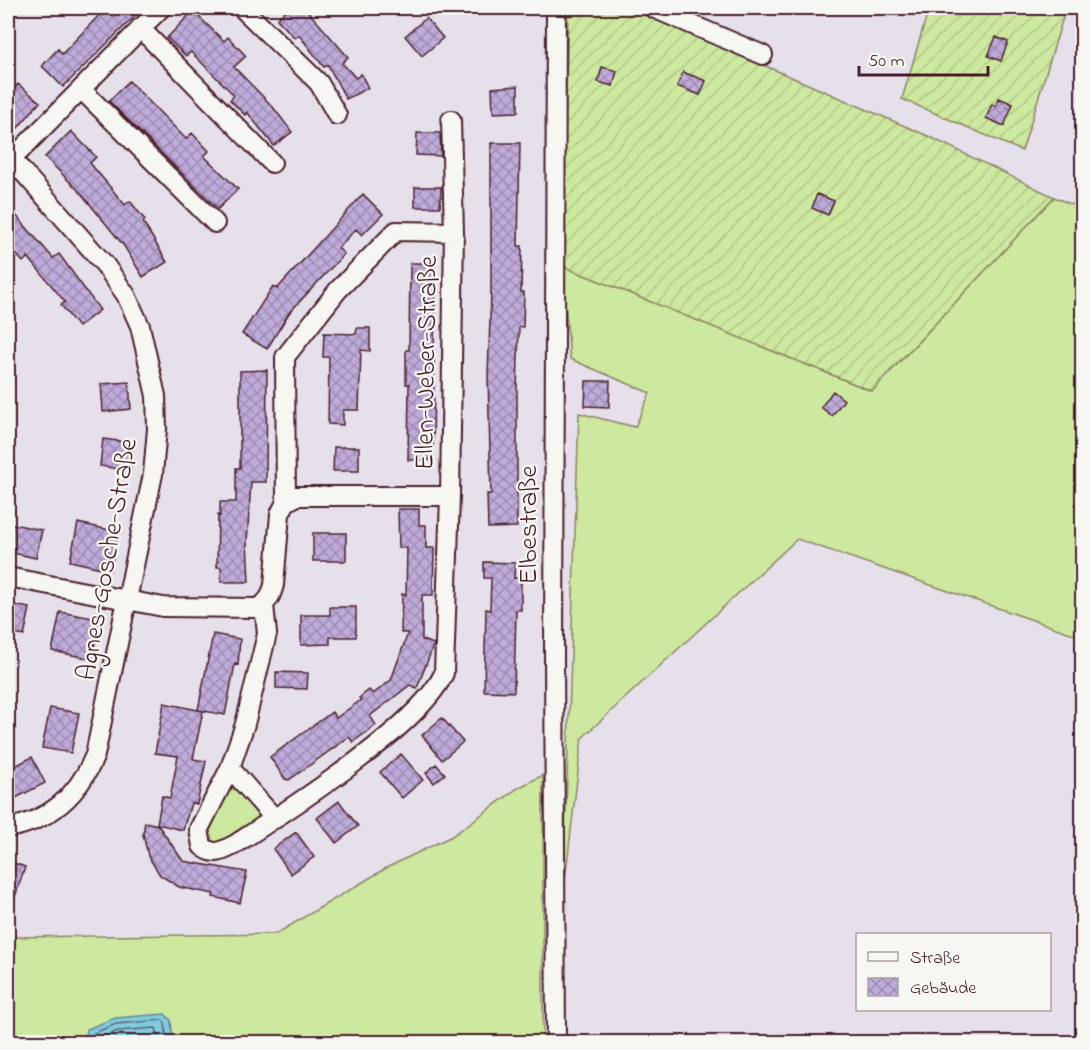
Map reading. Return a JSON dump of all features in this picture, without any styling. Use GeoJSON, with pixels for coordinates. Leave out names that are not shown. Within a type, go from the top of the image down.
{"type":"FeatureCollection","features":[{"type":"Feature","properties":{"kind":"street"},"geometry":{"type":"LineString","coordinates":[[10,157],[160,8]]}},
{"type":"Feature","properties":{"kind":"street","name":"Elbestraße"},"geometry":{"type":"LineString","coordinates":[[556,8],[556,1042]]}},
{"type":"Feature","properties":{"kind":"street"},"geometry":{"type":"LineString","coordinates":[[653,8],[763,55]]}},
{"type":"Feature","properties":{"kind":"street"},"geometry":{"type":"LineString","coordinates":[[249,10],[319,83],[338,115]]}},
{"type":"Feature","properties":{"kind":"street"},"geometry":{"type":"LineString","coordinates":[[140,28],[272,163]]}},
{"type":"Feature","properties":{"kind":"street"},"geometry":{"type":"LineString","coordinates":[[81,89],[215,223]]}},
{"type":"Feature","properties":{"kind":"street","name":"Ellen-Weber-Straße"},"geometry":{"type":"LineString","coordinates":[[451,120],[454,232],[450,496],[444,673],[437,689],[425,704],[377,744],[275,819],[217,853],[202,846],[199,829],[230,768],[245,724],[267,634],[264,605],[271,596],[274,585],[280,514],[286,502],[285,357],[338,290],[396,231],[454,232]]}},
{"type":"Feature","properties":{"kind":"street","name":"Agnes-Gosche-Straße"},"geometry":{"type":"LineString","coordinates":[[8,828],[27,823],[51,812],[77,790],[88,774],[100,735],[153,474],[157,429],[156,396],[140,326],[126,296],[105,265],[10,157]]}},
{"type":"Feature","properties":{"kind":"street","name":"Ellen-Weber-Straße"},"geometry":{"type":"LineString","coordinates":[[286,502],[297,496],[450,496]]}},
{"type":"Feature","properties":{"kind":"street"},"geometry":{"type":"LineString","coordinates":[[8,577],[178,608],[256,608],[264,605]]}},
{"type":"Feature","properties":{"kind":"street"},"geometry":{"type":"LineString","coordinates":[[230,768],[275,819]]}},
{"type":"Feature","properties":{"kind":"green space"},"geometry":{"type":"Polygon","coordinates":[[[568,8],[631,8],[928,136],[1054,197],[872,391],[562,266],[568,8]]]}},
{"type":"Feature","properties":{"kind":"green space"},"geometry":{"type":"Polygon","coordinates":[[[929,8],[1066,8],[1022,151],[902,99],[929,8]]]}},
{"type":"Feature","properties":{"kind":"green space"},"geometry":{"type":"Polygon","coordinates":[[[1054,197],[1082,209],[1082,637],[797,539],[582,738],[563,898],[579,413],[635,427],[650,393],[570,359],[562,266],[872,391],[1054,197]]]}},
{"type":"Feature","properties":{"kind":"green space"},"geometry":{"type":"Polygon","coordinates":[[[543,775],[543,1042],[8,1042],[8,937],[276,934],[388,867],[452,836],[518,788],[543,775]]]}},
{"type":"Feature","properties":{"kind":"green space"},"geometry":{"type":"Polygon","coordinates":[[[235,788],[246,793],[260,814],[256,824],[214,845],[208,841],[206,833],[226,792],[235,788]]]}},
{"type":"Feature","properties":{"kind":"water"},"geometry":{"type":"Polygon","coordinates":[[[165,1014],[171,1020],[173,1042],[85,1042],[87,1029],[115,1018],[165,1014]]]}},
{"type":"Feature","properties":{"kind":"building"},"geometry":{"type":"Polygon","coordinates":[[[106,8],[143,8],[63,87],[42,66],[58,49],[62,54],[106,8]]]}},
{"type":"Feature","properties":{"kind":"building"},"geometry":{"type":"Polygon","coordinates":[[[288,8],[305,8],[348,57],[342,63],[356,78],[361,74],[368,88],[346,99],[328,65],[324,67],[299,35],[295,38],[277,19],[288,8]]]}},
{"type":"Feature","properties":{"kind":"building"},"geometry":{"type":"Polygon","coordinates":[[[193,11],[224,41],[228,37],[246,56],[234,67],[273,107],[292,132],[274,146],[247,112],[245,115],[230,100],[234,95],[191,52],[186,56],[167,38],[193,11]]]}},
{"type":"Feature","properties":{"kind":"building"},"geometry":{"type":"Polygon","coordinates":[[[426,18],[443,38],[422,56],[405,36],[426,18]]]}},
{"type":"Feature","properties":{"kind":"building"},"geometry":{"type":"Polygon","coordinates":[[[996,37],[1008,42],[1001,61],[988,56],[996,37]]]}},
{"type":"Feature","properties":{"kind":"building"},"geometry":{"type":"Polygon","coordinates":[[[602,67],[617,71],[613,86],[598,82],[602,67]]]}},
{"type":"Feature","properties":{"kind":"building"},"geometry":{"type":"Polygon","coordinates":[[[683,72],[706,81],[700,95],[677,86],[683,72]]]}},
{"type":"Feature","properties":{"kind":"building"},"geometry":{"type":"Polygon","coordinates":[[[129,81],[186,139],[192,133],[209,151],[204,156],[238,189],[218,209],[109,101],[129,81]]]}},
{"type":"Feature","properties":{"kind":"building"},"geometry":{"type":"Polygon","coordinates":[[[18,84],[40,102],[17,129],[8,121],[8,96],[18,84]]]}},
{"type":"Feature","properties":{"kind":"building"},"geometry":{"type":"Polygon","coordinates":[[[518,86],[518,112],[493,113],[492,88],[518,86]]]}},
{"type":"Feature","properties":{"kind":"building"},"geometry":{"type":"Polygon","coordinates":[[[999,98],[1013,104],[1004,126],[986,118],[992,104],[996,106],[999,98]]]}},
{"type":"Feature","properties":{"kind":"building"},"geometry":{"type":"Polygon","coordinates":[[[71,131],[96,157],[90,163],[125,205],[130,201],[145,220],[143,222],[167,262],[143,277],[124,246],[80,192],[45,157],[71,131]]]}},
{"type":"Feature","properties":{"kind":"building"},"geometry":{"type":"Polygon","coordinates":[[[417,133],[440,133],[441,156],[416,155],[417,133]]]}},
{"type":"Feature","properties":{"kind":"building"},"geometry":{"type":"Polygon","coordinates":[[[491,143],[520,143],[518,246],[522,246],[521,292],[524,292],[523,327],[519,327],[517,389],[517,527],[488,528],[487,494],[491,494],[488,375],[491,292],[491,143]]]}},
{"type":"Feature","properties":{"kind":"building"},"geometry":{"type":"Polygon","coordinates":[[[415,187],[441,187],[440,207],[415,207],[415,187]]]}},
{"type":"Feature","properties":{"kind":"building"},"geometry":{"type":"Polygon","coordinates":[[[363,194],[383,214],[362,235],[356,229],[338,248],[344,254],[289,313],[267,349],[242,334],[273,286],[277,289],[363,194]]]}},
{"type":"Feature","properties":{"kind":"building"},"geometry":{"type":"Polygon","coordinates":[[[817,194],[834,201],[828,215],[812,208],[817,194]]]}},
{"type":"Feature","properties":{"kind":"building"},"geometry":{"type":"Polygon","coordinates":[[[8,206],[53,258],[59,254],[100,310],[78,327],[61,305],[65,302],[28,257],[23,262],[8,245],[8,206]]]}},
{"type":"Feature","properties":{"kind":"building"},"geometry":{"type":"Polygon","coordinates":[[[410,263],[435,263],[433,460],[408,460],[409,384],[406,384],[406,350],[409,350],[410,263]]]}},
{"type":"Feature","properties":{"kind":"building"},"geometry":{"type":"Polygon","coordinates":[[[357,328],[370,328],[370,351],[361,350],[359,410],[343,410],[343,425],[328,424],[329,357],[323,357],[324,333],[356,334],[357,328]]]}},
{"type":"Feature","properties":{"kind":"building"},"geometry":{"type":"Polygon","coordinates":[[[267,370],[266,482],[251,482],[247,542],[249,582],[221,582],[221,567],[217,567],[218,515],[220,516],[220,502],[236,502],[236,468],[240,468],[240,371],[267,370]]]}},
{"type":"Feature","properties":{"kind":"building"},"geometry":{"type":"Polygon","coordinates":[[[586,381],[610,381],[609,407],[585,406],[586,381]]]}},
{"type":"Feature","properties":{"kind":"building"},"geometry":{"type":"Polygon","coordinates":[[[129,382],[131,409],[103,412],[101,384],[129,382]]]}},
{"type":"Feature","properties":{"kind":"building"},"geometry":{"type":"Polygon","coordinates":[[[833,391],[844,400],[832,416],[821,407],[833,391]]]}},
{"type":"Feature","properties":{"kind":"building"},"geometry":{"type":"Polygon","coordinates":[[[103,439],[133,443],[130,471],[100,466],[103,439]]]}},
{"type":"Feature","properties":{"kind":"building"},"geometry":{"type":"Polygon","coordinates":[[[334,447],[359,447],[359,471],[333,471],[334,447]]]}},
{"type":"Feature","properties":{"kind":"building"},"geometry":{"type":"Polygon","coordinates":[[[398,509],[419,509],[419,525],[426,525],[426,548],[434,548],[433,595],[422,595],[422,640],[434,644],[417,688],[410,685],[370,716],[376,725],[353,742],[349,737],[289,780],[285,779],[270,757],[332,712],[336,718],[361,700],[359,698],[369,690],[373,694],[391,680],[408,633],[401,633],[402,594],[406,595],[407,548],[399,548],[398,509]]]}},
{"type":"Feature","properties":{"kind":"building"},"geometry":{"type":"Polygon","coordinates":[[[8,523],[42,530],[36,558],[8,552],[8,523]]]}},
{"type":"Feature","properties":{"kind":"building"},"geometry":{"type":"Polygon","coordinates":[[[78,523],[119,532],[110,570],[70,561],[78,523]]]}},
{"type":"Feature","properties":{"kind":"building"},"geometry":{"type":"Polygon","coordinates":[[[313,533],[346,533],[346,561],[313,561],[313,533]]]}},
{"type":"Feature","properties":{"kind":"building"},"geometry":{"type":"Polygon","coordinates":[[[484,562],[515,563],[514,578],[521,578],[521,610],[516,610],[514,692],[484,691],[486,609],[490,610],[491,578],[484,578],[484,562]]]}},
{"type":"Feature","properties":{"kind":"building"},"geometry":{"type":"Polygon","coordinates":[[[8,604],[30,608],[24,636],[8,633],[8,604]]]}},
{"type":"Feature","properties":{"kind":"building"},"geometry":{"type":"Polygon","coordinates":[[[330,607],[356,607],[356,637],[330,637],[330,644],[301,645],[301,615],[330,615],[330,607]]]}},
{"type":"Feature","properties":{"kind":"building"},"geometry":{"type":"Polygon","coordinates":[[[60,612],[99,619],[92,659],[52,651],[60,612]]]}},
{"type":"Feature","properties":{"kind":"building"},"geometry":{"type":"Polygon","coordinates":[[[213,634],[240,639],[238,665],[235,664],[225,715],[198,710],[213,634]]]}},
{"type":"Feature","properties":{"kind":"building"},"geometry":{"type":"Polygon","coordinates":[[[276,672],[308,673],[307,689],[276,688],[276,672]]]}},
{"type":"Feature","properties":{"kind":"building"},"geometry":{"type":"Polygon","coordinates":[[[164,703],[203,711],[193,759],[206,761],[197,804],[191,803],[183,830],[157,824],[162,796],[170,798],[178,756],[155,753],[164,703]]]}},
{"type":"Feature","properties":{"kind":"building"},"geometry":{"type":"Polygon","coordinates":[[[50,708],[79,713],[71,753],[42,748],[50,708]]]}},
{"type":"Feature","properties":{"kind":"building"},"geometry":{"type":"Polygon","coordinates":[[[442,718],[463,742],[442,760],[422,735],[442,718]]]}},
{"type":"Feature","properties":{"kind":"building"},"geometry":{"type":"Polygon","coordinates":[[[401,754],[423,780],[402,798],[380,772],[401,754]]]}},
{"type":"Feature","properties":{"kind":"building"},"geometry":{"type":"Polygon","coordinates":[[[32,757],[45,783],[8,802],[8,770],[32,757]]]}},
{"type":"Feature","properties":{"kind":"building"},"geometry":{"type":"Polygon","coordinates":[[[436,764],[445,774],[434,783],[426,773],[436,764]]]}},
{"type":"Feature","properties":{"kind":"building"},"geometry":{"type":"Polygon","coordinates":[[[339,801],[358,826],[336,843],[317,818],[339,801]]]}},
{"type":"Feature","properties":{"kind":"building"},"geometry":{"type":"Polygon","coordinates":[[[145,822],[158,825],[183,861],[247,872],[240,903],[213,897],[214,894],[179,887],[160,875],[148,856],[143,834],[145,822]]]}},
{"type":"Feature","properties":{"kind":"building"},"geometry":{"type":"Polygon","coordinates":[[[296,832],[314,857],[291,874],[273,849],[296,832]]]}},
{"type":"Feature","properties":{"kind":"building"},"geometry":{"type":"Polygon","coordinates":[[[8,861],[25,867],[10,912],[8,911],[8,861]]]}}]}
